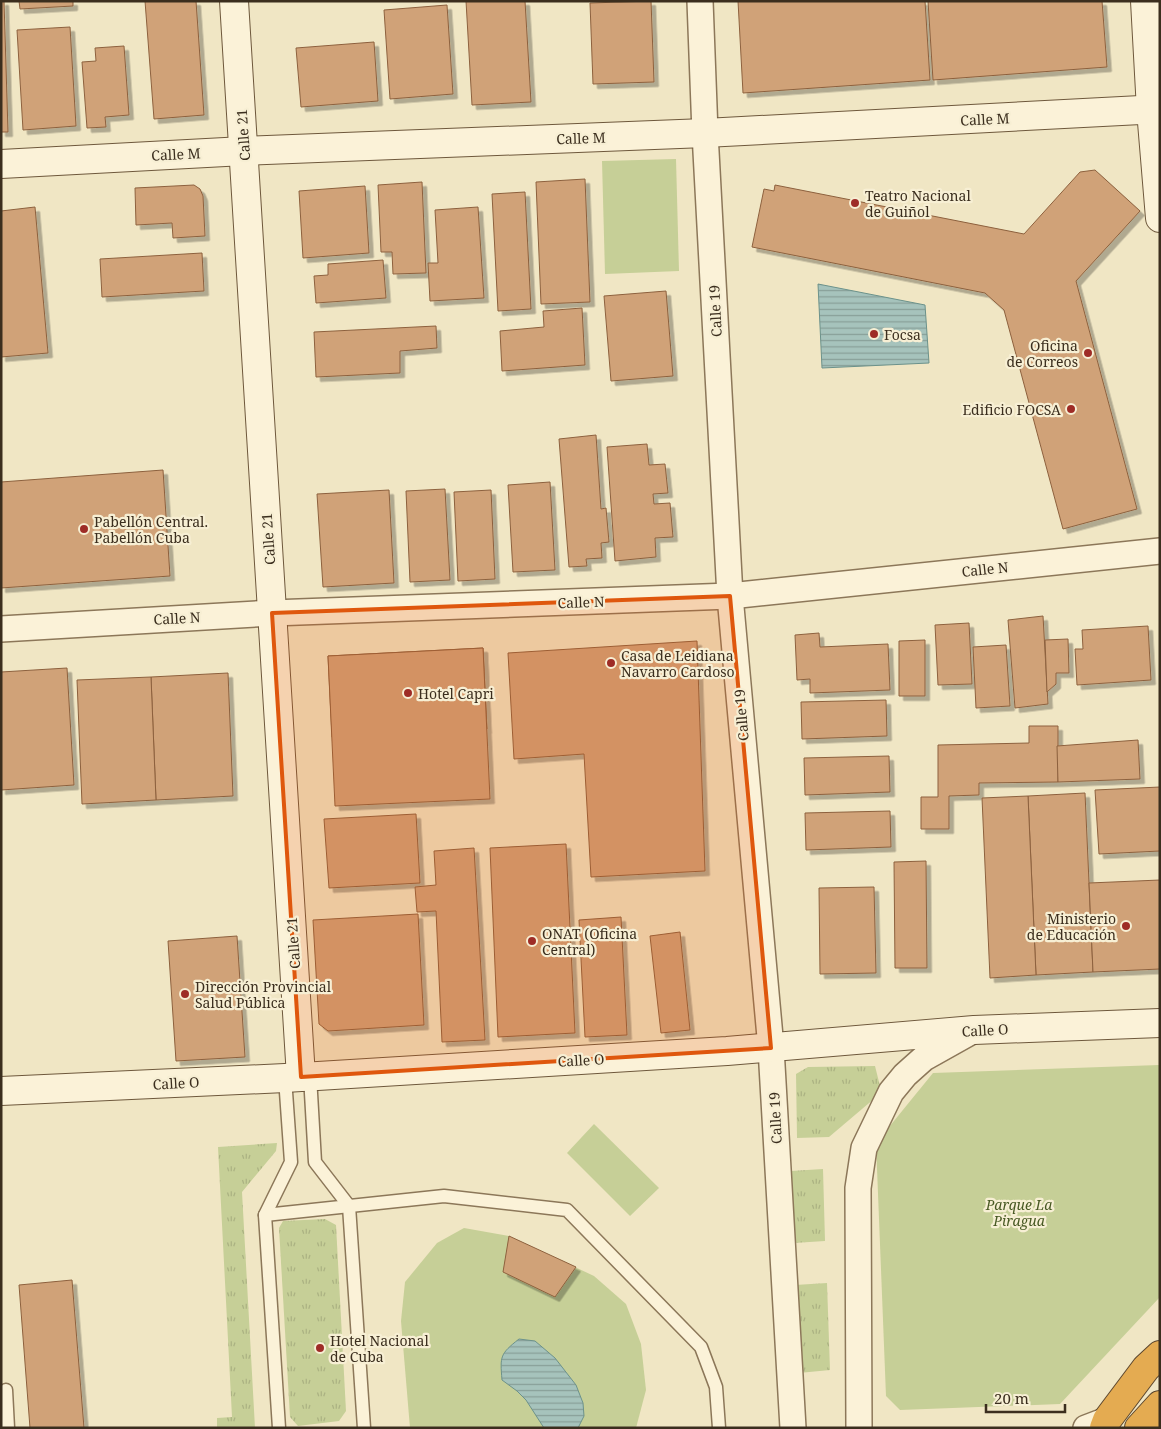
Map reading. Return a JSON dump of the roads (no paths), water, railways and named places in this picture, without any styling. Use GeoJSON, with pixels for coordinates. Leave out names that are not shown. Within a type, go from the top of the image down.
{"type":"FeatureCollection","features":[{"type":"Feature","properties":{"kind":"highway"},"geometry":{"type":"LineString","coordinates":[[1099,1425],[1155,1358]]}},
{"type":"Feature","properties":{"kind":"highway"},"geometry":{"type":"LineString","coordinates":[[1139,1428],[1160,1405]]}},
{"type":"Feature","properties":{"kind":"street","name":"Calle 21"},"geometry":{"type":"LineString","coordinates":[[234,1],[299,1077]]}},
{"type":"Feature","properties":{"kind":"street","name":"Calle 19"},"geometry":{"type":"LineString","coordinates":[[700,1],[705,133],[730,596],[771,1048],[792,1428]]}},
{"type":"Feature","properties":{"kind":"street"},"geometry":{"type":"LineString","coordinates":[[1145,1],[1155,110],[1160,218]]}},
{"type":"Feature","properties":{"kind":"street","name":"Calle M"},"geometry":{"type":"LineString","coordinates":[[1,164],[244,151],[705,133],[1155,110]]}},
{"type":"Feature","properties":{"kind":"street","name":"Calle N"},"geometry":{"type":"LineString","coordinates":[[1,629],[272,613],[730,596],[1160,551]]}},
{"type":"Feature","properties":{"kind":"street","name":"Calle O"},"geometry":{"type":"LineString","coordinates":[[1,1092],[299,1077],[771,1048],[974,1030],[1160,1023]]}},
{"type":"Feature","properties":{"kind":"street"},"geometry":{"type":"LineString","coordinates":[[859,1428],[858,1188],[864,1148],[891,1092],[905,1075],[924,1058],[974,1030]]}},
{"type":"Feature","properties":{"kind":"lane"},"geometry":{"type":"LineString","coordinates":[[299,1077],[315,1162],[349,1206],[364,1428]]}},
{"type":"Feature","properties":{"kind":"lane"},"geometry":{"type":"LineString","coordinates":[[279,1428],[265,1215],[291,1162],[299,1077]]}},
{"type":"Feature","properties":{"kind":"lane"},"geometry":{"type":"LineString","coordinates":[[265,1215],[444,1196],[568,1210],[701,1347],[716,1387],[719,1428]]}},
{"type":"Feature","properties":{"kind":"lane"},"geometry":{"type":"LineString","coordinates":[[6,1390],[8,1428]]}},
{"type":"Feature","properties":{"kind":"water","name":"Focsa"},"geometry":{"type":"Polygon","coordinates":[[[818,284],[925,305],[929,363],[822,368],[818,284]]]}},
{"type":"Feature","properties":{"kind":"water"},"geometry":{"type":"Polygon","coordinates":[[[519,1339],[535,1341],[555,1358],[576,1385],[583,1403],[584,1416],[578,1428],[544,1428],[526,1400],[502,1380],[501,1360],[508,1348],[519,1339]]]}},
{"type":"Feature","properties":{"kind":"place","name":"Teatro Nacional de Guiñol"},"geometry":{"type":"Point","coordinates":[855,203]}},
{"type":"Feature","properties":{"kind":"place","name":"Focsa"},"geometry":{"type":"Point","coordinates":[874,334]}},
{"type":"Feature","properties":{"kind":"place","name":"Oficina de Correos"},"geometry":{"type":"Point","coordinates":[1088,353]}},
{"type":"Feature","properties":{"kind":"place","name":"Edificio FOCSA"},"geometry":{"type":"Point","coordinates":[1071,409]}},
{"type":"Feature","properties":{"kind":"place","name":"Pabellón Central. Pabellón Cuba"},"geometry":{"type":"Point","coordinates":[84,529]}},
{"type":"Feature","properties":{"kind":"place","name":"Casa de Leidiana Navarro Cardoso"},"geometry":{"type":"Point","coordinates":[611,663]}},
{"type":"Feature","properties":{"kind":"place","name":"Hotel Capri"},"geometry":{"type":"Point","coordinates":[408,693]}},
{"type":"Feature","properties":{"kind":"place","name":"Ministerio de Educación"},"geometry":{"type":"Point","coordinates":[1126,926]}},
{"type":"Feature","properties":{"kind":"place","name":"ONAT (Oficina Central)"},"geometry":{"type":"Point","coordinates":[532,941]}},
{"type":"Feature","properties":{"kind":"place","name":"Dirección Provincial Salud Pública"},"geometry":{"type":"Point","coordinates":[185,994]}},
{"type":"Feature","properties":{"kind":"place","name":"Hotel Nacional de Cuba"},"geometry":{"type":"Point","coordinates":[320,1348]}},
{"type":"Feature","properties":{"kind":"park label","name":"Parque La Piragua"},"geometry":{"type":"Point","coordinates":[1019,1212]}}]}
